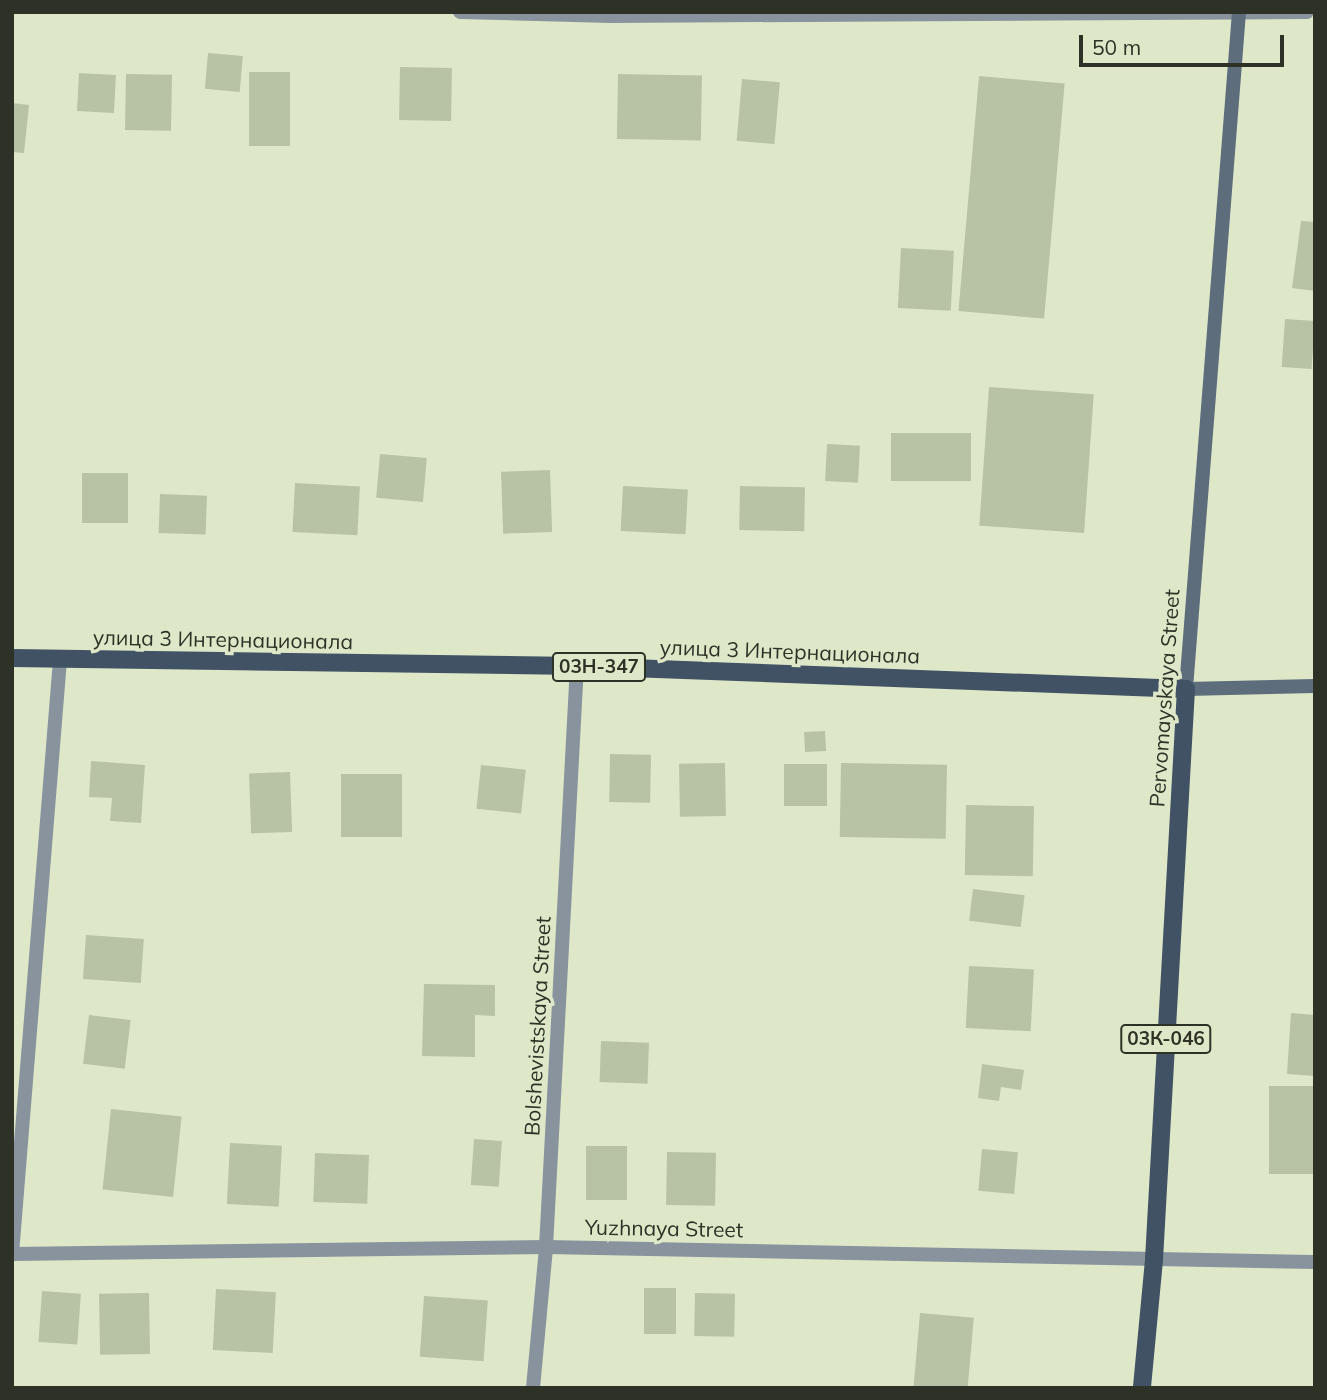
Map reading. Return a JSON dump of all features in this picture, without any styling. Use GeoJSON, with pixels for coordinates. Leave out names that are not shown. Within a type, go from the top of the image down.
{"type":"FeatureCollection","features":[{"type":"Feature","properties":{"kind":"main road","name":"Pervomayskaya Street"},"geometry":{"type":"LineString","coordinates":[[1142,1388],[1154,1260],[1186,689],[1239,12]]}},
{"type":"Feature","properties":{"kind":"main road","name":"улица 3 Интернационала"},"geometry":{"type":"LineString","coordinates":[[12,658],[577,666],[1186,689],[1315,686]]}},
{"type":"Feature","properties":{"kind":"street"},"geometry":{"type":"LineString","coordinates":[[460,12],[1307,12]]}},
{"type":"Feature","properties":{"kind":"street"},"geometry":{"type":"LineString","coordinates":[[12,1254],[60,660]]}},
{"type":"Feature","properties":{"kind":"street","name":"Bolshevistskaya Street"},"geometry":{"type":"LineString","coordinates":[[533,1388],[546,1247],[577,666]]}},
{"type":"Feature","properties":{"kind":"street","name":"Yuzhnaya Street"},"geometry":{"type":"LineString","coordinates":[[12,1254],[546,1247],[1315,1262]]}},
{"type":"Feature","properties":{"kind":"building"},"geometry":{"type":"Polygon","coordinates":[[[208,53],[243,56],[240,92],[205,89],[208,53]]]}},
{"type":"Feature","properties":{"kind":"building"},"geometry":{"type":"Polygon","coordinates":[[[400,67],[452,68],[451,121],[399,120],[400,67]]]}},
{"type":"Feature","properties":{"kind":"building"},"geometry":{"type":"Polygon","coordinates":[[[249,72],[290,72],[290,146],[249,146],[249,72]]]}},
{"type":"Feature","properties":{"kind":"building"},"geometry":{"type":"Polygon","coordinates":[[[79,73],[116,75],[114,113],[77,111],[79,73]]]}},
{"type":"Feature","properties":{"kind":"building"},"geometry":{"type":"Polygon","coordinates":[[[126,74],[172,75],[171,131],[125,130],[126,74]]]}},
{"type":"Feature","properties":{"kind":"building"},"geometry":{"type":"Polygon","coordinates":[[[618,74],[702,75],[701,140],[617,139],[618,74]]]}},
{"type":"Feature","properties":{"kind":"building"},"geometry":{"type":"Polygon","coordinates":[[[979,76],[1065,83],[1044,319],[958,311],[979,76]]]}},
{"type":"Feature","properties":{"kind":"building"},"geometry":{"type":"Polygon","coordinates":[[[742,79],[780,82],[774,144],[737,141],[742,79]]]}},
{"type":"Feature","properties":{"kind":"building"},"geometry":{"type":"Polygon","coordinates":[[[12,103],[29,105],[24,153],[12,152],[12,103]]]}},
{"type":"Feature","properties":{"kind":"building"},"geometry":{"type":"Polygon","coordinates":[[[1301,221],[1315,222],[1315,291],[1292,288],[1301,221]]]}},
{"type":"Feature","properties":{"kind":"building"},"geometry":{"type":"Polygon","coordinates":[[[901,248],[954,251],[951,311],[898,308],[901,248]]]}},
{"type":"Feature","properties":{"kind":"building"},"geometry":{"type":"Polygon","coordinates":[[[1285,319],[1315,321],[1312,369],[1282,367],[1285,319]]]}},
{"type":"Feature","properties":{"kind":"building"},"geometry":{"type":"Polygon","coordinates":[[[989,387],[1094,394],[1084,533],[979,526],[989,387]]]}},
{"type":"Feature","properties":{"kind":"building"},"geometry":{"type":"Polygon","coordinates":[[[891,433],[971,433],[971,481],[891,481],[891,433]]]}},
{"type":"Feature","properties":{"kind":"building"},"geometry":{"type":"Polygon","coordinates":[[[827,444],[860,446],[858,483],[825,481],[827,444]]]}},
{"type":"Feature","properties":{"kind":"building"},"geometry":{"type":"Polygon","coordinates":[[[380,454],[427,458],[423,502],[376,498],[380,454]]]}},
{"type":"Feature","properties":{"kind":"building"},"geometry":{"type":"Polygon","coordinates":[[[550,470],[552,532],[503,534],[501,472],[550,470]]]}},
{"type":"Feature","properties":{"kind":"building"},"geometry":{"type":"Polygon","coordinates":[[[82,473],[128,473],[128,523],[82,523],[82,473]]]}},
{"type":"Feature","properties":{"kind":"building"},"geometry":{"type":"Polygon","coordinates":[[[295,483],[360,486],[357,535],[292,532],[295,483]]]}},
{"type":"Feature","properties":{"kind":"building"},"geometry":{"type":"Polygon","coordinates":[[[623,486],[688,489],[686,534],[621,531],[623,486]]]}},
{"type":"Feature","properties":{"kind":"building"},"geometry":{"type":"Polygon","coordinates":[[[740,486],[805,487],[804,531],[739,530],[740,486]]]}},
{"type":"Feature","properties":{"kind":"building"},"geometry":{"type":"Polygon","coordinates":[[[160,494],[207,496],[206,535],[159,533],[160,494]]]}},
{"type":"Feature","properties":{"kind":"building"},"geometry":{"type":"Polygon","coordinates":[[[825,731],[826,751],[805,752],[804,732],[825,731]]]}},
{"type":"Feature","properties":{"kind":"building"},"geometry":{"type":"Polygon","coordinates":[[[610,754],[651,755],[650,803],[609,802],[610,754]]]}},
{"type":"Feature","properties":{"kind":"building"},"geometry":{"type":"Polygon","coordinates":[[[91,761],[145,765],[141,823],[110,821],[112,798],[89,797],[91,761]]]}},
{"type":"Feature","properties":{"kind":"building"},"geometry":{"type":"Polygon","coordinates":[[[725,763],[726,816],[680,817],[679,764],[725,763]]]}},
{"type":"Feature","properties":{"kind":"building"},"geometry":{"type":"Polygon","coordinates":[[[841,763],[947,765],[946,839],[840,837],[841,763]]]}},
{"type":"Feature","properties":{"kind":"building"},"geometry":{"type":"Polygon","coordinates":[[[784,764],[827,764],[827,806],[784,806],[784,764]]]}},
{"type":"Feature","properties":{"kind":"building"},"geometry":{"type":"Polygon","coordinates":[[[481,765],[526,770],[521,813],[476,809],[481,765]]]}},
{"type":"Feature","properties":{"kind":"building"},"geometry":{"type":"Polygon","coordinates":[[[290,772],[292,832],[251,833],[249,773],[290,772]]]}},
{"type":"Feature","properties":{"kind":"building"},"geometry":{"type":"Polygon","coordinates":[[[341,774],[402,774],[402,837],[341,837],[341,774]]]}},
{"type":"Feature","properties":{"kind":"building"},"geometry":{"type":"Polygon","coordinates":[[[966,805],[1034,806],[1033,876],[965,875],[966,805]]]}},
{"type":"Feature","properties":{"kind":"building"},"geometry":{"type":"Polygon","coordinates":[[[973,889],[1025,895],[1021,927],[969,921],[973,889]]]}},
{"type":"Feature","properties":{"kind":"building"},"geometry":{"type":"Polygon","coordinates":[[[86,935],[144,939],[141,983],[83,979],[86,935]]]}},
{"type":"Feature","properties":{"kind":"building"},"geometry":{"type":"Polygon","coordinates":[[[969,966],[1034,969],[1031,1031],[966,1028],[969,966]]]}},
{"type":"Feature","properties":{"kind":"building"},"geometry":{"type":"Polygon","coordinates":[[[424,984],[495,985],[495,1016],[475,1015],[475,1057],[422,1056],[424,984]]]}},
{"type":"Feature","properties":{"kind":"building"},"geometry":{"type":"Polygon","coordinates":[[[1291,1013],[1315,1015],[1315,1076],[1287,1074],[1291,1013]]]}},
{"type":"Feature","properties":{"kind":"building"},"geometry":{"type":"Polygon","coordinates":[[[89,1015],[131,1020],[125,1069],[83,1064],[89,1015]]]}},
{"type":"Feature","properties":{"kind":"building"},"geometry":{"type":"Polygon","coordinates":[[[601,1041],[649,1043],[648,1084],[600,1082],[601,1041]]]}},
{"type":"Feature","properties":{"kind":"building"},"geometry":{"type":"Polygon","coordinates":[[[982,1064],[1024,1070],[1021,1090],[1001,1087],[999,1101],[978,1098],[982,1064]]]}},
{"type":"Feature","properties":{"kind":"building"},"geometry":{"type":"Polygon","coordinates":[[[1269,1086],[1315,1086],[1315,1174],[1269,1174],[1269,1086]]]}},
{"type":"Feature","properties":{"kind":"building"},"geometry":{"type":"Polygon","coordinates":[[[111,1109],[182,1116],[173,1197],[103,1190],[111,1109]]]}},
{"type":"Feature","properties":{"kind":"building"},"geometry":{"type":"Polygon","coordinates":[[[474,1139],[502,1141],[499,1187],[471,1185],[474,1139]]]}},
{"type":"Feature","properties":{"kind":"building"},"geometry":{"type":"Polygon","coordinates":[[[230,1143],[282,1146],[279,1207],[227,1204],[230,1143]]]}},
{"type":"Feature","properties":{"kind":"building"},"geometry":{"type":"Polygon","coordinates":[[[586,1146],[627,1146],[627,1200],[586,1200],[586,1146]]]}},
{"type":"Feature","properties":{"kind":"building"},"geometry":{"type":"Polygon","coordinates":[[[982,1149],[1018,1152],[1014,1194],[978,1191],[982,1149]]]}},
{"type":"Feature","properties":{"kind":"building"},"geometry":{"type":"Polygon","coordinates":[[[667,1152],[716,1153],[715,1206],[666,1205],[667,1152]]]}},
{"type":"Feature","properties":{"kind":"building"},"geometry":{"type":"Polygon","coordinates":[[[315,1153],[369,1155],[367,1204],[313,1202],[315,1153]]]}},
{"type":"Feature","properties":{"kind":"building"},"geometry":{"type":"Polygon","coordinates":[[[644,1288],[676,1288],[676,1334],[644,1334],[644,1288]]]}},
{"type":"Feature","properties":{"kind":"building"},"geometry":{"type":"Polygon","coordinates":[[[216,1289],[276,1292],[273,1353],[213,1350],[216,1289]]]}},
{"type":"Feature","properties":{"kind":"building"},"geometry":{"type":"Polygon","coordinates":[[[42,1291],[81,1294],[77,1345],[38,1342],[42,1291]]]}},
{"type":"Feature","properties":{"kind":"building"},"geometry":{"type":"Polygon","coordinates":[[[149,1293],[150,1354],[100,1355],[99,1294],[149,1293]]]}},
{"type":"Feature","properties":{"kind":"building"},"geometry":{"type":"Polygon","coordinates":[[[695,1293],[735,1294],[734,1337],[694,1336],[695,1293]]]}},
{"type":"Feature","properties":{"kind":"building"},"geometry":{"type":"Polygon","coordinates":[[[424,1296],[488,1300],[484,1361],[420,1357],[424,1296]]]}},
{"type":"Feature","properties":{"kind":"building"},"geometry":{"type":"Polygon","coordinates":[[[920,1313],[974,1318],[968,1388],[913,1388],[920,1313]]]}}]}
